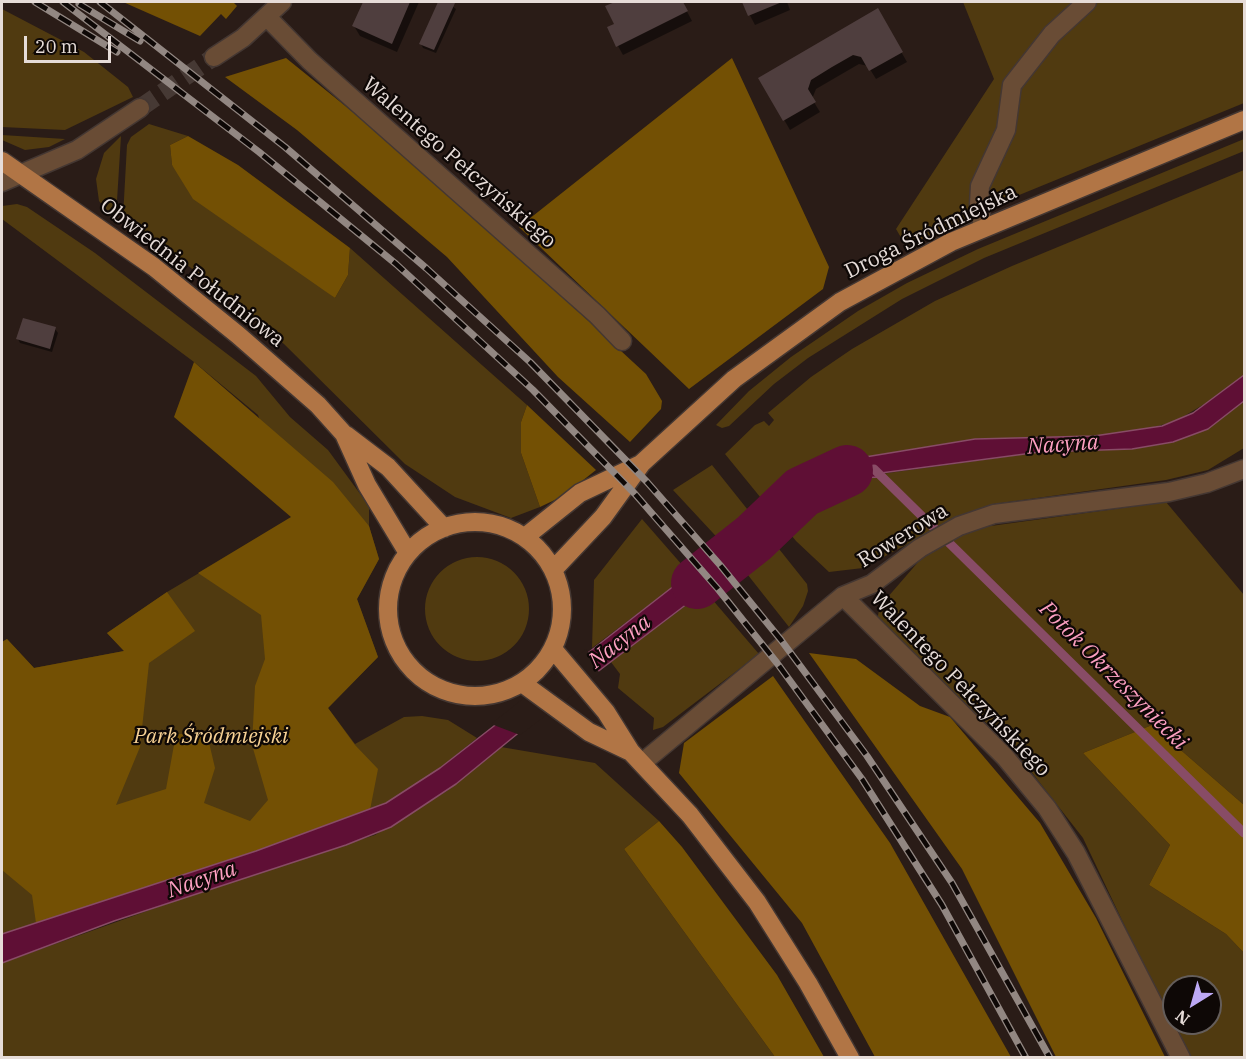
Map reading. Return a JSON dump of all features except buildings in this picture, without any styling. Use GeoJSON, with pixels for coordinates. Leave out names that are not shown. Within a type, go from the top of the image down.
{"type":"FeatureCollection","features":[{"type":"Feature","properties":{"kind":"main road","name":"Droga Śródmiejska"},"geometry":{"type":"LineString","coordinates":[[553,570],[603,517],[642,463],[734,379],[801,328],[890,273],[983,228],[1245,120]]}},
{"type":"Feature","properties":{"kind":"main road","name":"Obwiednia Południowa"},"geometry":{"type":"LineString","coordinates":[[2,161],[111,236],[189,295],[297,386],[344,434],[388,466],[444,528]]}},
{"type":"Feature","properties":{"kind":"main road","name":"Obwiednia Południowa"},"geometry":{"type":"LineString","coordinates":[[344,434],[367,485],[408,553]]}},
{"type":"Feature","properties":{"kind":"main road","name":"Droga Śródmiejska"},"geometry":{"type":"LineString","coordinates":[[525,537],[580,493],[642,463]]}},
{"type":"Feature","properties":{"kind":"main road"},"geometry":{"type":"LineString","coordinates":[[465,523],[486,523],[512,530],[525,537],[541,552],[553,570],[559,585],[563,617],[553,648],[540,668],[522,683],[493,695],[463,696],[434,686],[410,667],[400,653],[389,620],[392,584],[408,553],[425,538],[444,528],[465,523]]}},
{"type":"Feature","properties":{"kind":"main road"},"geometry":{"type":"LineString","coordinates":[[553,648],[606,711],[636,758],[690,815],[757,902],[803,974],[850,1058]]}},
{"type":"Feature","properties":{"kind":"main road"},"geometry":{"type":"LineString","coordinates":[[522,683],[589,732],[636,758]]}},
{"type":"Feature","properties":{"kind":"street"},"geometry":{"type":"LineString","coordinates":[[214,57],[243,38],[282,2]]}},
{"type":"Feature","properties":{"kind":"street"},"geometry":{"type":"LineString","coordinates":[[983,228],[979,204],[980,186],[1006,130],[1012,85],[1052,34],[1087,2]]}},
{"type":"Feature","properties":{"kind":"street","name":"Walentego Pełczyńskiego"},"geometry":{"type":"LineString","coordinates":[[267,17],[310,62],[597,315],[622,341]]}},
{"type":"Feature","properties":{"kind":"street"},"geometry":{"type":"LineString","coordinates":[[2,182],[77,150],[140,108]]}},
{"type":"Feature","properties":{"kind":"street","name":"Rowerowa"},"geometry":{"type":"LineString","coordinates":[[636,758],[843,596],[872,584],[931,541],[952,529],[994,514],[1169,492],[1207,483],[1245,469]]}},
{"type":"Feature","properties":{"kind":"street","name":"Walentego Pełczyńskiego"},"geometry":{"type":"LineString","coordinates":[[843,596],[1005,757],[1047,808],[1076,853],[1181,1058]]}},
{"type":"Feature","properties":{"kind":"green space"},"geometry":{"type":"Polygon","coordinates":[[[963,2],[1244,2],[1244,103],[1007,200],[906,246],[896,229],[994,79],[963,2]]]}},
{"type":"Feature","properties":{"kind":"green space"},"geometry":{"type":"Polygon","coordinates":[[[2,9],[84,52],[128,87],[133,97],[65,130],[2,127],[2,9]]]}},
{"type":"Feature","properties":{"kind":"green space"},"geometry":{"type":"Polygon","coordinates":[[[149,124],[188,136],[170,145],[172,165],[335,298],[348,275],[350,248],[527,405],[521,422],[521,453],[540,507],[511,518],[455,497],[405,464],[284,344],[180,259],[123,217],[127,145],[131,137],[149,124]]]}},
{"type":"Feature","properties":{"kind":"green space"},"geometry":{"type":"Polygon","coordinates":[[[2,135],[65,139],[49,147],[25,150],[2,140],[2,135]]]}},
{"type":"Feature","properties":{"kind":"green space"},"geometry":{"type":"Polygon","coordinates":[[[121,136],[115,219],[99,201],[96,179],[104,153],[121,136]]]}},
{"type":"Feature","properties":{"kind":"green space"},"geometry":{"type":"Polygon","coordinates":[[[1244,139],[1244,151],[984,258],[902,299],[808,358],[774,384],[729,426],[722,428],[716,425],[749,391],[791,357],[858,311],[907,283],[978,249],[1244,139]]]}},
{"type":"Feature","properties":{"kind":"green space"},"geometry":{"type":"Polygon","coordinates":[[[1244,170],[1244,375],[1211,400],[1176,421],[1143,430],[1094,436],[975,439],[853,459],[809,475],[776,498],[791,516],[812,499],[856,478],[880,477],[881,474],[1040,452],[1132,449],[1173,442],[1208,429],[1244,401],[1244,448],[1208,470],[1166,480],[994,504],[956,518],[863,568],[829,572],[796,541],[725,454],[755,425],[764,421],[769,426],[774,420],[768,413],[811,377],[852,349],[935,301],[1012,266],[1244,170]]]}},
{"type":"Feature","properties":{"kind":"green space","name":"Park Śródmiejski"},"geometry":{"type":"Polygon","coordinates":[[[17,204],[27,207],[95,253],[256,376],[290,417],[328,450],[369,506],[369,526],[379,559],[357,599],[378,657],[328,708],[355,744],[404,717],[422,716],[448,720],[477,738],[440,768],[386,803],[370,810],[256,851],[2,934],[2,642],[7,639],[34,668],[124,651],[107,633],[167,592],[292,518],[258,415],[194,362],[2,219],[2,206],[17,204]]]}},
{"type":"Feature","properties":{"kind":"green space"},"geometry":{"type":"Polygon","coordinates":[[[712,465],[807,584],[808,591],[803,606],[789,627],[740,565],[762,547],[747,529],[726,547],[673,490],[712,465]]]}},
{"type":"Feature","properties":{"kind":"green space"},"geometry":{"type":"Polygon","coordinates":[[[1166,502],[1244,595],[1244,805],[1152,725],[1083,753],[1170,845],[1149,885],[1226,934],[1244,953],[1244,1057],[1187,1057],[1177,1035],[1222,1035],[1222,975],[1162,975],[1162,1004],[1083,838],[1012,747],[877,620],[880,606],[926,553],[976,528],[1166,502]]]}},
{"type":"Feature","properties":{"kind":"green space"},"geometry":{"type":"Polygon","coordinates":[[[642,519],[690,574],[592,648],[594,580],[642,519]]]}},
{"type":"Feature","properties":{"kind":"green space"},"geometry":{"type":"Polygon","coordinates":[[[477,557],[497,561],[514,572],[525,589],[529,609],[525,629],[514,646],[497,657],[477,661],[457,657],[440,646],[429,629],[425,609],[429,589],[440,572],[457,561],[477,557]]]}},
{"type":"Feature","properties":{"kind":"green space"},"geometry":{"type":"Polygon","coordinates":[[[705,591],[759,654],[663,727],[653,730],[654,718],[618,688],[620,674],[611,662],[705,591]]]}},
{"type":"Feature","properties":{"kind":"green space"},"geometry":{"type":"Polygon","coordinates":[[[501,747],[595,763],[659,821],[624,849],[775,1057],[2,1058],[2,963],[228,882],[375,835],[447,791],[501,747]]]}},
{"type":"Feature","properties":{"kind":"shaded area"},"geometry":{"type":"Polygon","coordinates":[[[123,2],[233,2],[237,6],[226,19],[221,14],[200,36],[123,2]]]}},
{"type":"Feature","properties":{"kind":"shaded area"},"geometry":{"type":"Polygon","coordinates":[[[286,58],[427,172],[646,374],[662,401],[661,409],[630,442],[558,377],[447,257],[297,130],[225,77],[286,58]]]}},
{"type":"Feature","properties":{"kind":"shaded area"},"geometry":{"type":"Polygon","coordinates":[[[732,58],[829,267],[823,289],[689,389],[519,227],[732,58]]]}},
{"type":"Feature","properties":{"kind":"shaded area"},"geometry":{"type":"Polygon","coordinates":[[[188,136],[238,165],[350,248],[348,275],[335,298],[193,199],[172,165],[170,145],[188,136]]]}},
{"type":"Feature","properties":{"kind":"shaded area","name":"Park Śródmiejski"},"geometry":{"type":"Polygon","coordinates":[[[194,362],[333,482],[369,526],[379,559],[357,599],[378,657],[328,708],[355,745],[378,769],[370,810],[256,851],[36,923],[32,895],[2,870],[2,642],[7,639],[34,668],[124,651],[107,633],[167,592],[195,631],[149,663],[140,747],[116,805],[166,789],[176,734],[207,734],[215,768],[204,803],[250,821],[268,800],[252,745],[255,686],[265,659],[261,615],[198,573],[291,517],[174,417],[194,362]]]}},
{"type":"Feature","properties":{"kind":"shaded area"},"geometry":{"type":"Polygon","coordinates":[[[527,405],[596,470],[563,496],[540,507],[521,453],[521,422],[527,405]]]}},
{"type":"Feature","properties":{"kind":"shaded area"},"geometry":{"type":"Polygon","coordinates":[[[809,653],[856,659],[920,706],[950,717],[1040,823],[1096,918],[1165,1057],[1056,1057],[962,869],[809,653]]]}},
{"type":"Feature","properties":{"kind":"shaded area"},"geometry":{"type":"Polygon","coordinates":[[[773,676],[890,843],[1011,1057],[875,1057],[802,923],[679,773],[684,743],[773,676]]]}},
{"type":"Feature","properties":{"kind":"shaded area"},"geometry":{"type":"Polygon","coordinates":[[[1152,725],[1244,805],[1244,953],[1226,934],[1149,885],[1170,845],[1083,753],[1152,725]]]}},
{"type":"Feature","properties":{"kind":"shaded area"},"geometry":{"type":"Polygon","coordinates":[[[659,821],[682,847],[777,975],[824,1057],[775,1057],[624,849],[659,821]]]}},
{"type":"Feature","properties":{"kind":"water"},"geometry":{"type":"Polygon","coordinates":[[[1244,375],[1244,401],[1208,429],[1173,442],[1132,449],[1040,452],[881,473],[880,477],[856,478],[822,493],[791,517],[776,498],[809,475],[853,459],[975,439],[1094,436],[1162,426],[1193,413],[1244,375]]]}},
{"type":"Feature","properties":{"kind":"water"},"geometry":{"type":"Polygon","coordinates":[[[747,529],[762,547],[538,717],[456,784],[391,827],[346,845],[114,921],[2,963],[2,934],[256,851],[386,803],[440,768],[747,529]]]}},
{"type":"Feature","properties":{"kind":"pier"},"geometry":{"type":"Polygon","coordinates":[[[724,545],[742,567],[707,593],[688,572],[724,545]]]}},
{"type":"Feature","properties":{"kind":"pier"},"geometry":{"type":"Polygon","coordinates":[[[586,649],[600,674],[520,735],[491,724],[586,649]]]}},
{"type":"Feature","properties":{"kind":"waterway","name":"Potok Okrzeszyniecki"},"geometry":{"type":"LineString","coordinates":[[874,469],[1244,833]]}},
{"type":"Feature","properties":{"kind":"waterway","name":"Nacyna"},"geometry":{"type":"LineString","coordinates":[[697,583],[754,538],[802,492],[847,471]]}},
{"type":"Feature","properties":{"kind":"tunnel"},"geometry":{"type":"LineString","coordinates":[[140,108],[214,57]]}},
{"type":"Feature","properties":{"kind":"railway"},"geometry":{"type":"LineString","coordinates":[[35,2],[117,52]]}},
{"type":"Feature","properties":{"kind":"railway"},"geometry":{"type":"LineString","coordinates":[[63,2],[259,152],[396,264],[533,390],[635,494],[718,589],[777,663],[862,779],[942,905],[1026,1058]]}},
{"type":"Feature","properties":{"kind":"railway"},"geometry":{"type":"LineString","coordinates":[[100,2],[285,147],[426,268],[530,362],[647,482],[720,565],[781,640],[867,756],[952,883],[1050,1058]]}},
{"type":"Feature","properties":{"kind":"railway"},"geometry":{"type":"LineString","coordinates":[[79,4],[140,41]]}}]}
